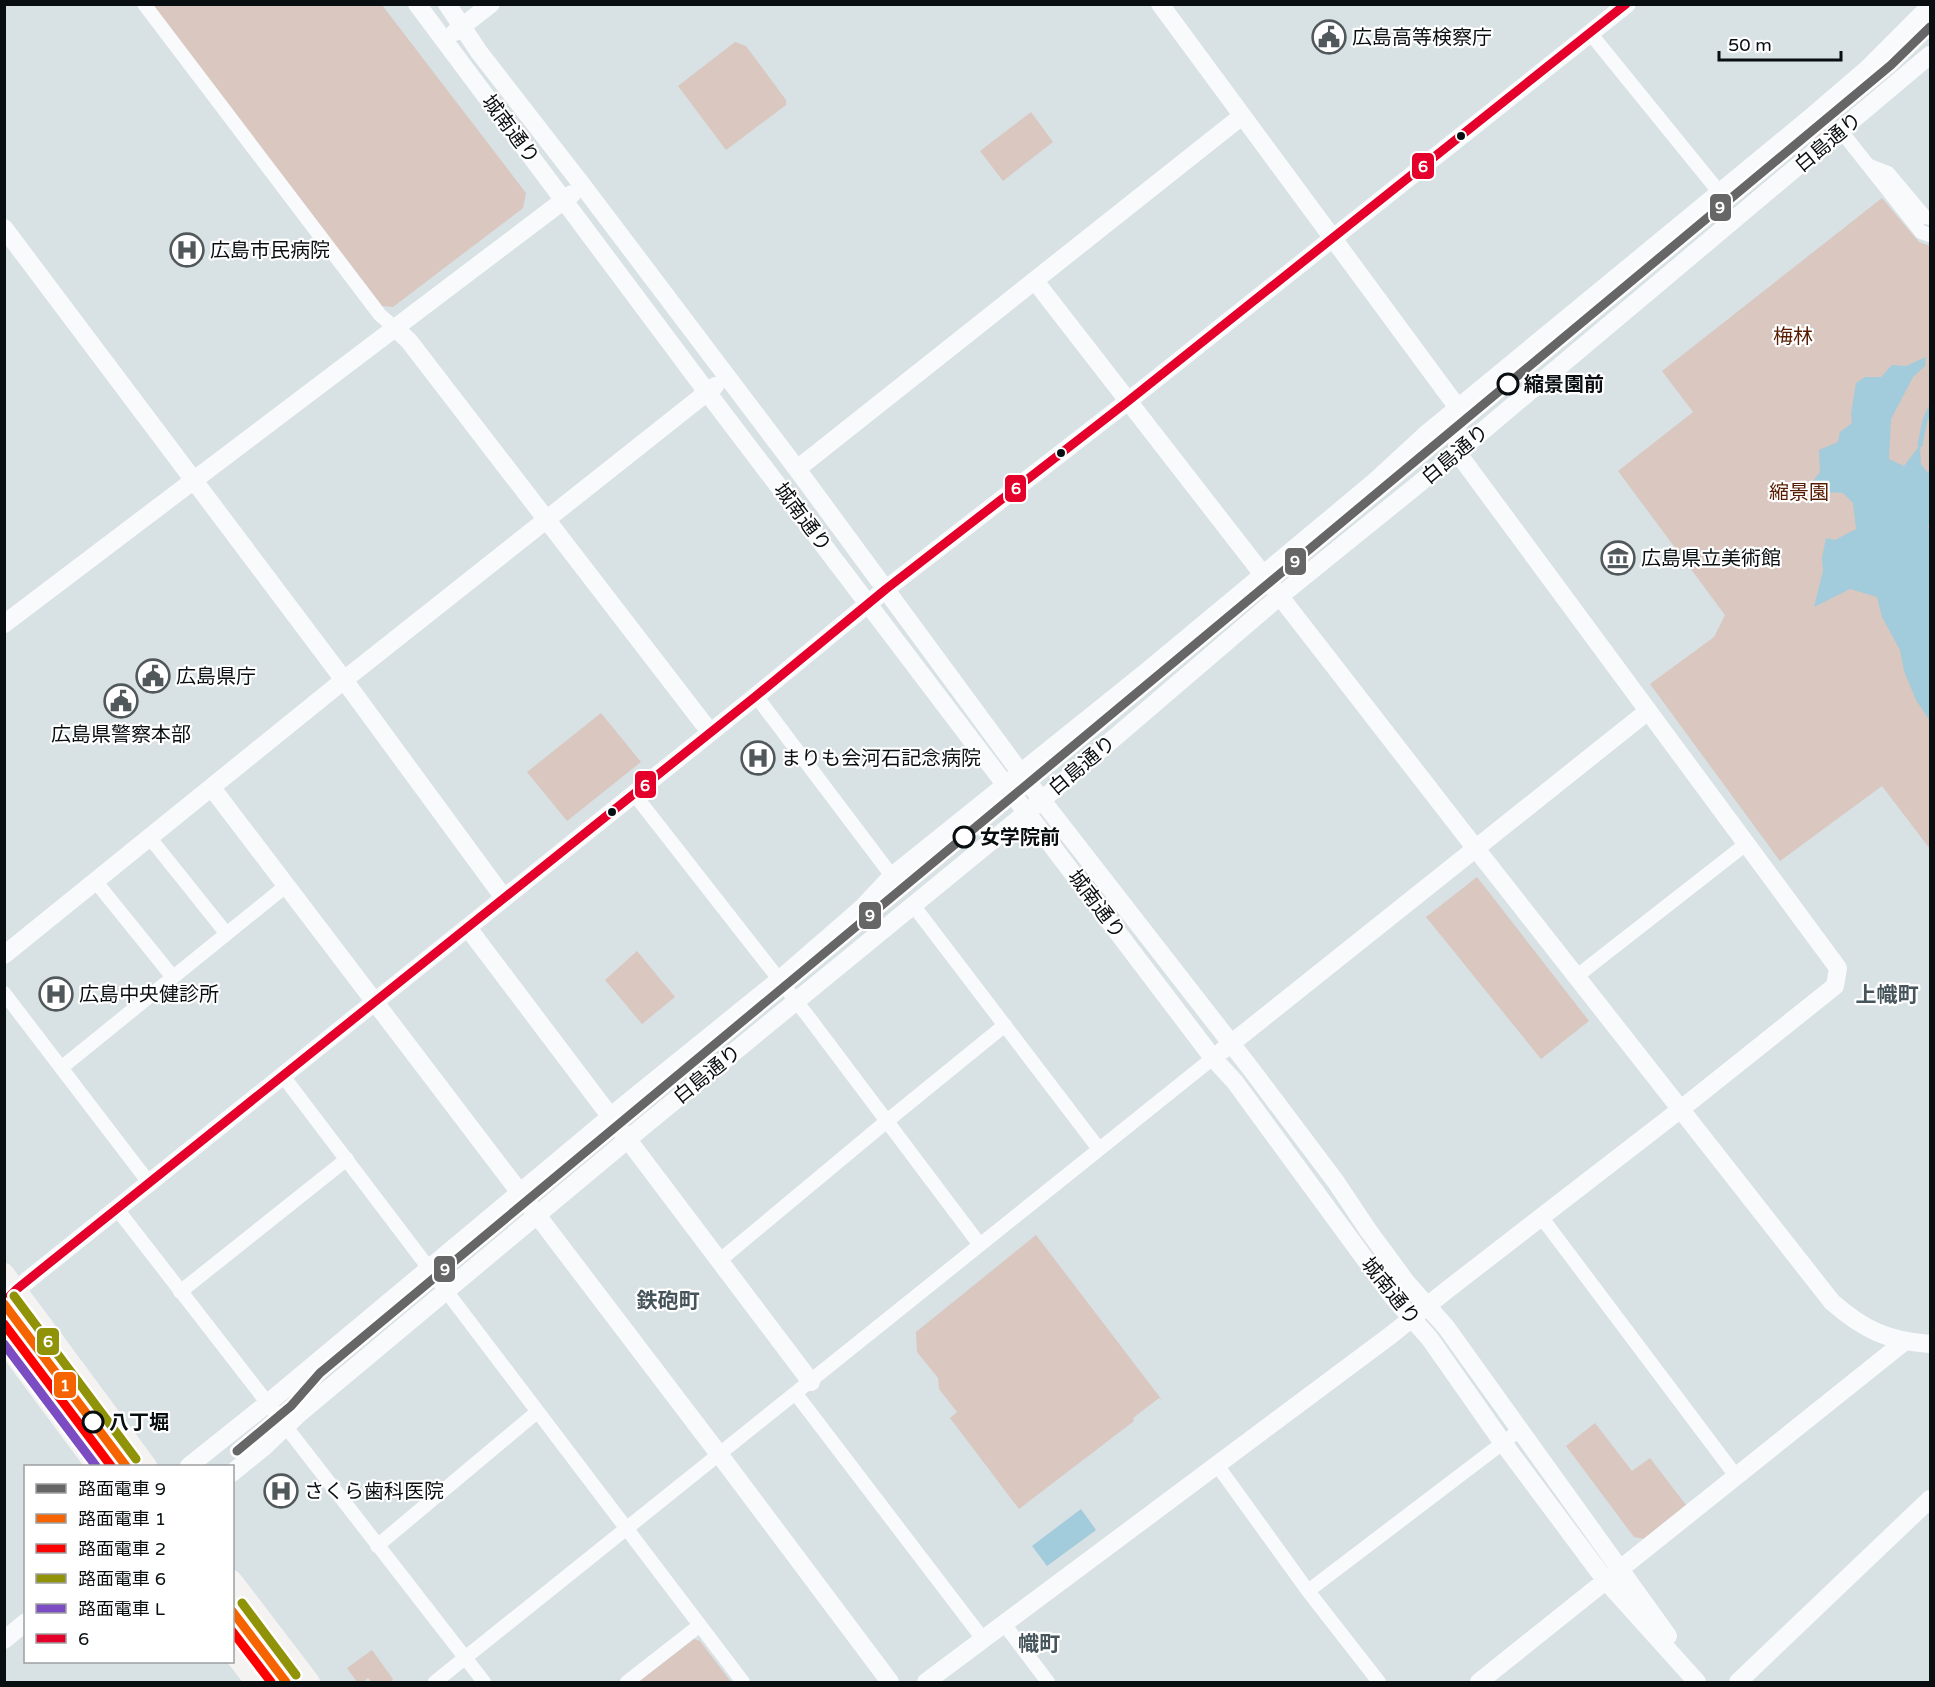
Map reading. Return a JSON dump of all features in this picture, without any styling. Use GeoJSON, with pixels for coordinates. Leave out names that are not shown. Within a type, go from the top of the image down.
{"type":"FeatureCollection","features":[{"type":"Feature","properties":{"kind":"main road"},"geometry":{"type":"LineString","coordinates":[[4,1273],[11,1296],[145,1465]]}},
{"type":"Feature","properties":{"kind":"main road"},"geometry":{"type":"LineString","coordinates":[[4,1342],[95,1465]]}},
{"type":"Feature","properties":{"kind":"main road"},"geometry":{"type":"LineString","coordinates":[[234,1583],[310,1683]]}},
{"type":"Feature","properties":{"kind":"main road"},"geometry":{"type":"LineString","coordinates":[[234,1655],[255,1683]]}},
{"type":"Feature","properties":{"kind":"street"},"geometry":{"type":"LineString","coordinates":[[144,4],[380,315],[409,341],[710,732]]}},
{"type":"Feature","properties":{"kind":"street","name":"城南通り"},"geometry":{"type":"LineString","coordinates":[[417,4],[707,392],[1214,1058],[1235,1082],[1392,1296],[1430,1339],[1503,1443],[1606,1581],[1699,1683]]}},
{"type":"Feature","properties":{"kind":"street","name":"城南通り"},"geometry":{"type":"LineString","coordinates":[[447,4],[479,52],[797,469],[1020,772],[1230,1042],[1336,1182],[1407,1283],[1446,1327],[1621,1568],[1699,1683]]}},
{"type":"Feature","properties":{"kind":"street"},"geometry":{"type":"LineString","coordinates":[[444,40],[491,4]]}},
{"type":"Feature","properties":{"kind":"street"},"geometry":{"type":"LineString","coordinates":[[926,1683],[1542,1218],[1835,986],[1838,968],[1457,452],[1458,408],[1160,4]]}},
{"type":"Feature","properties":{"kind":"street"},"geometry":{"type":"LineString","coordinates":[[11,1296],[886,589],[1127,402],[1627,4]]}},
{"type":"Feature","properties":{"kind":"street","name":"白島通り"},"geometry":{"type":"LineString","coordinates":[[191,1465],[779,980],[863,908],[892,876],[1146,672],[1262,573],[1373,483],[1458,408],[1720,193],[1867,69],[1930,6]]}},
{"type":"Feature","properties":{"kind":"street"},"geometry":{"type":"LineString","coordinates":[[1590,33],[1720,193]]}},
{"type":"Feature","properties":{"kind":"street","name":"白島通り"},"geometry":{"type":"LineString","coordinates":[[234,1471],[628,1140],[1028,812],[1280,596],[1457,452],[1930,55]]}},
{"type":"Feature","properties":{"kind":"street"},"geometry":{"type":"LineString","coordinates":[[797,469],[1242,116]]}},
{"type":"Feature","properties":{"kind":"street"},"geometry":{"type":"LineString","coordinates":[[1841,131],[1921,232],[1930,235]]}},
{"type":"Feature","properties":{"kind":"street"},"geometry":{"type":"LineString","coordinates":[[1869,166],[1888,173],[1925,217],[1930,218]]}},
{"type":"Feature","properties":{"kind":"street"},"geometry":{"type":"LineString","coordinates":[[4,624],[583,186]]}},
{"type":"Feature","properties":{"kind":"street"},"geometry":{"type":"LineString","coordinates":[[4,228],[344,680],[504,898]]}},
{"type":"Feature","properties":{"kind":"street"},"geometry":{"type":"LineString","coordinates":[[1035,281],[1127,402],[1832,1302],[1855,1322],[1904,1342],[1930,1344]]}},
{"type":"Feature","properties":{"kind":"street"},"geometry":{"type":"LineString","coordinates":[[4,955],[344,680],[727,376]]}},
{"type":"Feature","properties":{"kind":"street"},"geometry":{"type":"LineString","coordinates":[[756,696],[892,876]]}},
{"type":"Feature","properties":{"kind":"street"},"geometry":{"type":"LineString","coordinates":[[435,1683],[1214,1058],[1230,1042],[1347,952],[1648,711]]}},
{"type":"Feature","properties":{"kind":"street"},"geometry":{"type":"LineString","coordinates":[[212,788],[720,1455],[890,1683]]}},
{"type":"Feature","properties":{"kind":"street"},"geometry":{"type":"LineString","coordinates":[[634,794],[796,1001],[981,1245]]}},
{"type":"Feature","properties":{"kind":"street"},"geometry":{"type":"LineString","coordinates":[[150,838],[226,933]]}},
{"type":"Feature","properties":{"kind":"street"},"geometry":{"type":"LineString","coordinates":[[1577,976],[1746,844]]}},
{"type":"Feature","properties":{"kind":"street"},"geometry":{"type":"LineString","coordinates":[[96,882],[172,976]]}},
{"type":"Feature","properties":{"kind":"street"},"geometry":{"type":"LineString","coordinates":[[61,1068],[287,885]]}},
{"type":"Feature","properties":{"kind":"street"},"geometry":{"type":"LineString","coordinates":[[913,905],[1099,1149]]}},
{"type":"Feature","properties":{"kind":"street"},"geometry":{"type":"LineString","coordinates":[[468,927],[811,1382]]}},
{"type":"Feature","properties":{"kind":"street"},"geometry":{"type":"LineString","coordinates":[[4,993],[150,1184]]}},
{"type":"Feature","properties":{"kind":"street"},"geometry":{"type":"LineString","coordinates":[[719,1261],[1005,1025]]}},
{"type":"Feature","properties":{"kind":"street"},"geometry":{"type":"LineString","coordinates":[[283,1076],[743,1683]]}},
{"type":"Feature","properties":{"kind":"street"},"geometry":{"type":"LineString","coordinates":[[180,1292],[347,1159]]}},
{"type":"Feature","properties":{"kind":"street"},"geometry":{"type":"LineString","coordinates":[[117,1209],[484,1683]]}},
{"type":"Feature","properties":{"kind":"street"},"geometry":{"type":"LineString","coordinates":[[1542,1218],[1736,1476]]}},
{"type":"Feature","properties":{"kind":"street"},"geometry":{"type":"LineString","coordinates":[[1479,1683],[1904,1342]]}},
{"type":"Feature","properties":{"kind":"street"},"geometry":{"type":"LineString","coordinates":[[796,1394],[984,1639]]}},
{"type":"Feature","properties":{"kind":"street"},"geometry":{"type":"LineString","coordinates":[[377,1546],[537,1412]]}},
{"type":"Feature","properties":{"kind":"street"},"geometry":{"type":"LineString","coordinates":[[1308,1591],[1521,1429]]}},
{"type":"Feature","properties":{"kind":"street"},"geometry":{"type":"LineString","coordinates":[[1217,1465],[1308,1591],[1379,1683]]}},
{"type":"Feature","properties":{"kind":"street"},"geometry":{"type":"LineString","coordinates":[[1738,1683],[1930,1499]]}},
{"type":"Feature","properties":{"kind":"street"},"geometry":{"type":"LineString","coordinates":[[4,1640],[24,1624]]}},
{"type":"Feature","properties":{"kind":"street"},"geometry":{"type":"LineString","coordinates":[[1004,1624],[1048,1683]]}},
{"type":"Feature","properties":{"kind":"street"},"geometry":{"type":"LineString","coordinates":[[627,1683],[700,1625]]}},
{"type":"Feature","properties":{"kind":"green space"},"geometry":{"type":"Polygon","coordinates":[[[152,5],[382,5],[526,193],[523,208],[393,307],[382,306],[152,5]]]}},
{"type":"Feature","properties":{"kind":"green space"},"geometry":{"type":"Polygon","coordinates":[[[735,42],[746,46],[786,100],[786,105],[726,150],[678,86],[735,42]]]}},
{"type":"Feature","properties":{"kind":"green space"},"geometry":{"type":"Polygon","coordinates":[[[1031,112],[1053,142],[1003,181],[980,151],[1031,112]]]}},
{"type":"Feature","properties":{"kind":"green space","name":"縮景園"},"geometry":{"type":"Polygon","coordinates":[[[1882,198],[1919,242],[1930,246],[1930,849],[1882,786],[1780,861],[1650,684],[1714,637],[1725,615],[1618,471],[1693,412],[1662,371],[1882,198]]]}},
{"type":"Feature","properties":{"kind":"green space"},"geometry":{"type":"Polygon","coordinates":[[[601,713],[641,762],[567,821],[527,772],[601,713]]]}},
{"type":"Feature","properties":{"kind":"green space"},"geometry":{"type":"Polygon","coordinates":[[[1477,877],[1589,1021],[1541,1059],[1426,917],[1477,877]]]}},
{"type":"Feature","properties":{"kind":"green space"},"geometry":{"type":"Polygon","coordinates":[[[637,951],[675,997],[642,1024],[605,980],[637,951]]]}},
{"type":"Feature","properties":{"kind":"green space"},"geometry":{"type":"Polygon","coordinates":[[[1036,1235],[1162,1400],[1159,1398],[1133,1418],[1134,1421],[1019,1509],[950,1418],[957,1412],[939,1389],[938,1378],[917,1352],[916,1332],[1036,1235]]]}},
{"type":"Feature","properties":{"kind":"green space"},"geometry":{"type":"Polygon","coordinates":[[[1595,1423],[1632,1471],[1650,1458],[1686,1505],[1645,1539],[1634,1537],[1566,1446],[1595,1423]]]}},
{"type":"Feature","properties":{"kind":"green space"},"geometry":{"type":"Polygon","coordinates":[[[694,1639],[700,1641],[731,1682],[638,1682],[694,1639]]]}},
{"type":"Feature","properties":{"kind":"green space"},"geometry":{"type":"Polygon","coordinates":[[[372,1650],[393,1679],[390,1682],[372,1682],[368,1678],[363,1682],[357,1682],[347,1668],[372,1650]]]}},
{"type":"Feature","properties":{"kind":"water"},"geometry":{"type":"Polygon","coordinates":[[[1926,357],[1925,366],[1913,377],[1891,419],[1889,459],[1904,466],[1920,445],[1921,464],[1928,473],[1930,468],[1930,523],[1928,526],[1930,531],[1930,721],[1916,700],[1904,671],[1900,650],[1882,617],[1877,597],[1850,589],[1814,607],[1823,571],[1822,558],[1826,538],[1835,540],[1856,529],[1853,503],[1843,493],[1805,491],[1820,472],[1819,450],[1838,442],[1840,432],[1852,423],[1851,414],[1856,383],[1865,377],[1881,377],[1892,365],[1906,366],[1926,357]]]}},
{"type":"Feature","properties":{"kind":"water"},"geometry":{"type":"Polygon","coordinates":[[[1081,1509],[1096,1530],[1047,1566],[1032,1546],[1081,1509]]]}},
{"type":"Feature","properties":{"kind":"waterway"},"geometry":{"type":"LineString","coordinates":[[1920,445],[1925,420],[1930,409]]}},
{"type":"Feature","properties":{"kind":"tram line","name":"9"},"geometry":{"type":"LineString","coordinates":[[237,1451],[291,1406],[320,1373],[1891,65],[1930,27]]}},
{"type":"Feature","properties":{"kind":"tram line","name":"6"},"geometry":{"type":"LineString","coordinates":[[14,1296],[136,1459]]}},
{"type":"Feature","properties":{"kind":"tram line","name":"1"},"geometry":{"type":"LineString","coordinates":[[4,1304],[125,1465]]}},
{"type":"Feature","properties":{"kind":"tram line","name":"2"},"geometry":{"type":"LineString","coordinates":[[4,1324],[110,1465]]}},
{"type":"Feature","properties":{"kind":"tram line","name":"L"},"geometry":{"type":"LineString","coordinates":[[4,1344],[95,1465]]}},
{"type":"Feature","properties":{"kind":"tram line","name":"6"},"geometry":{"type":"LineString","coordinates":[[242,1603],[296,1675]]}},
{"type":"Feature","properties":{"kind":"tram line","name":"1"},"geometry":{"type":"LineString","coordinates":[[234,1614],[286,1682]]}},
{"type":"Feature","properties":{"kind":"tram line","name":"2"},"geometry":{"type":"LineString","coordinates":[[234,1634],[271,1682]]}},
{"type":"Feature","properties":{"kind":"transit line","name":"6"},"geometry":{"type":"LineString","coordinates":[[4,1302],[38,1272],[886,589],[1127,402],[1626,4]]}},
{"type":"Feature","properties":{"kind":"place","name":"広島高等検察庁"},"geometry":{"type":"Point","coordinates":[1329,37]}},
{"type":"Feature","properties":{"kind":"place","name":"広島市民病院"},"geometry":{"type":"Point","coordinates":[187,250]}},
{"type":"Feature","properties":{"kind":"place","name":"縮景園前"},"geometry":{"type":"Point","coordinates":[1508,384]}},
{"type":"Feature","properties":{"kind":"place","name":"広島県立美術館"},"geometry":{"type":"Point","coordinates":[1618,558]}},
{"type":"Feature","properties":{"kind":"place","name":"広島県庁"},"geometry":{"type":"Point","coordinates":[153,676]}},
{"type":"Feature","properties":{"kind":"place","name":"広島県警察本部"},"geometry":{"type":"Point","coordinates":[121,701]}},
{"type":"Feature","properties":{"kind":"place","name":"まりも会河石記念病院"},"geometry":{"type":"Point","coordinates":[758,758]}},
{"type":"Feature","properties":{"kind":"place","name":"女学院前"},"geometry":{"type":"Point","coordinates":[964,837]}},
{"type":"Feature","properties":{"kind":"place","name":"広島中央健診所"},"geometry":{"type":"Point","coordinates":[56,994]}},
{"type":"Feature","properties":{"kind":"place","name":"八丁堀"},"geometry":{"type":"Point","coordinates":[93,1422]}},
{"type":"Feature","properties":{"kind":"place","name":"さくら歯科医院"},"geometry":{"type":"Point","coordinates":[281,1491]}},
{"type":"Feature","properties":{"kind":"district","name":"上幟町"},"geometry":{"type":"Point","coordinates":[1887,995]}},
{"type":"Feature","properties":{"kind":"district","name":"鉄砲町"},"geometry":{"type":"Point","coordinates":[668,1301]}},
{"type":"Feature","properties":{"kind":"district","name":"幟町"},"geometry":{"type":"Point","coordinates":[1039,1644]}},
{"type":"Feature","properties":{"kind":"park label","name":"梅林"},"geometry":{"type":"Point","coordinates":[1793,336]}}]}
